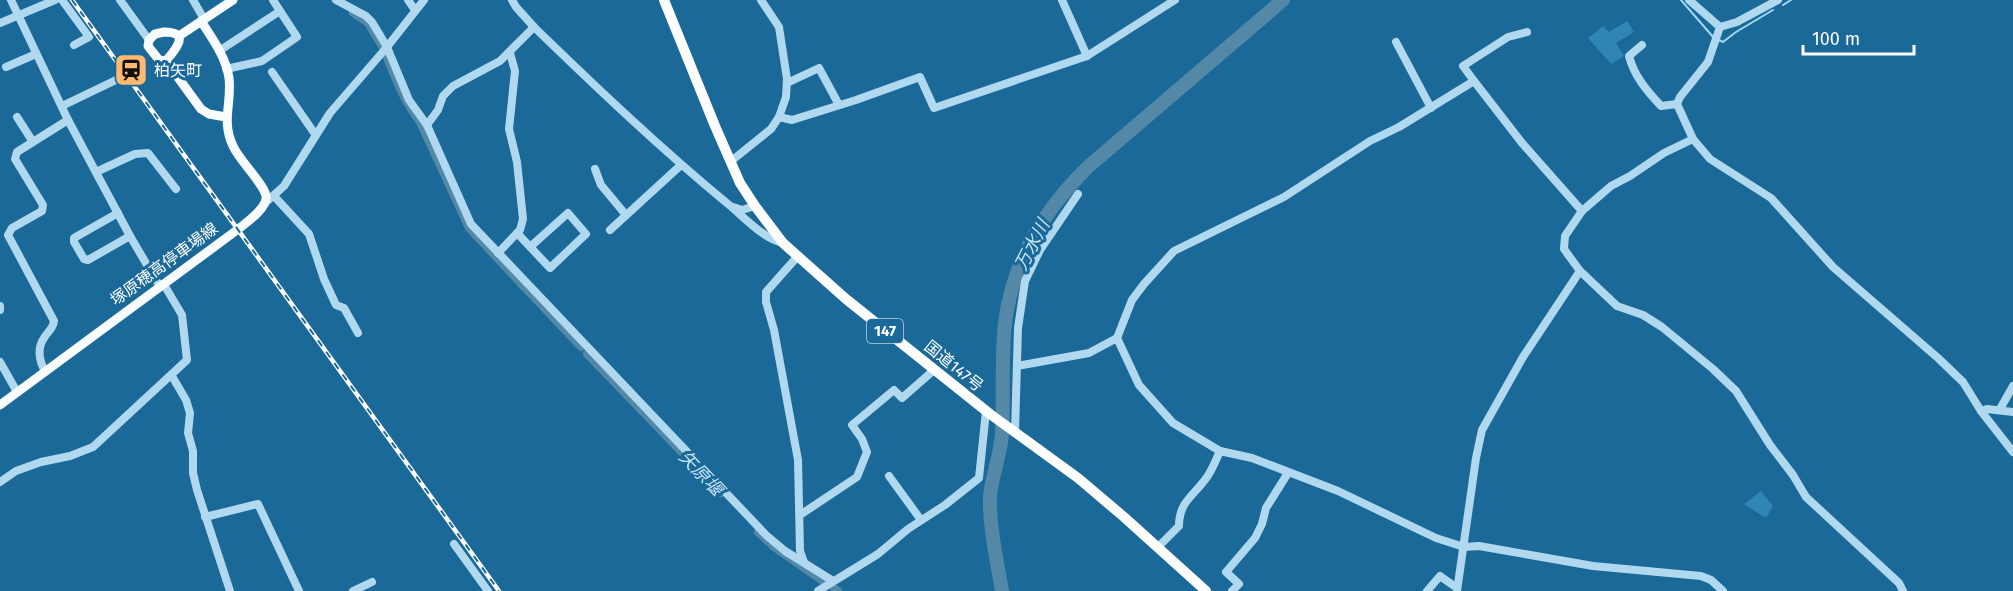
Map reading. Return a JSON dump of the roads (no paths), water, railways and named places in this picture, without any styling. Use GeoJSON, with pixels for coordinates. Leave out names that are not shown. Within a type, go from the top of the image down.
{"type":"FeatureCollection","features":[{"type":"Feature","properties":{"kind":"highway","name":"国道147号"},"geometry":{"type":"LineString","coordinates":[[664,0],[740,183],[754,206],[783,243],[846,299],[934,370],[988,413],[1078,478],[1206,591]]}},
{"type":"Feature","properties":{"kind":"main road"},"geometry":{"type":"LineString","coordinates":[[179,36],[233,0]]}},
{"type":"Feature","properties":{"kind":"main road"},"geometry":{"type":"LineString","coordinates":[[202,20],[219,51],[229,78],[226,117],[228,135],[263,190],[266,196],[265,203]]}},
{"type":"Feature","properties":{"kind":"main road"},"geometry":{"type":"LineString","coordinates":[[179,36],[173,32],[155,34],[148,40],[148,46],[159,60],[166,61],[201,109],[209,114],[226,117]]}},
{"type":"Feature","properties":{"kind":"main road"},"geometry":{"type":"LineString","coordinates":[[166,61],[177,49],[179,36]]}},
{"type":"Feature","properties":{"kind":"main road","name":"塚原穂高停車場線"},"geometry":{"type":"LineString","coordinates":[[0,405],[237,230],[265,203]]}},
{"type":"Feature","properties":{"kind":"street"},"geometry":{"type":"LineString","coordinates":[[0,482],[16,471],[93,447],[187,360],[182,315],[166,288],[157,282],[130,236],[68,120],[11,0]]}},
{"type":"Feature","properties":{"kind":"street"},"geometry":{"type":"LineString","coordinates":[[0,23],[55,0]]}},
{"type":"Feature","properties":{"kind":"street"},"geometry":{"type":"LineString","coordinates":[[62,0],[89,37],[74,45]]}},
{"type":"Feature","properties":{"kind":"street"},"geometry":{"type":"LineString","coordinates":[[120,0],[148,40]]}},
{"type":"Feature","properties":{"kind":"street"},"geometry":{"type":"LineString","coordinates":[[193,0],[202,20]]}},
{"type":"Feature","properties":{"kind":"street"},"geometry":{"type":"LineString","coordinates":[[226,69],[262,61],[297,37],[273,0]]}},
{"type":"Feature","properties":{"kind":"street"},"geometry":{"type":"LineString","coordinates":[[336,0],[366,16],[372,22],[387,47],[409,100],[427,125],[471,224],[766,535],[785,551],[833,581]]}},
{"type":"Feature","properties":{"kind":"street"},"geometry":{"type":"LineString","coordinates":[[408,0],[415,10]]}},
{"type":"Feature","properties":{"kind":"street"},"geometry":{"type":"LineString","coordinates":[[265,203],[284,186],[315,134],[330,114],[424,0]]}},
{"type":"Feature","properties":{"kind":"street"},"geometry":{"type":"LineString","coordinates":[[512,0],[534,27],[681,165],[775,241],[783,243]]}},
{"type":"Feature","properties":{"kind":"street"},"geometry":{"type":"LineString","coordinates":[[730,162],[771,129],[779,117],[786,97],[787,83],[779,27],[761,0]]}},
{"type":"Feature","properties":{"kind":"street"},"geometry":{"type":"LineString","coordinates":[[1062,0],[1087,56]]}},
{"type":"Feature","properties":{"kind":"street"},"geometry":{"type":"LineString","coordinates":[[779,117],[792,120],[920,77],[934,108],[1087,56],[1175,0]]}},
{"type":"Feature","properties":{"kind":"street"},"geometry":{"type":"LineString","coordinates":[[1689,0],[1718,31]]}},
{"type":"Feature","properties":{"kind":"street"},"geometry":{"type":"LineString","coordinates":[[1778,0],[1718,31],[1708,62],[1677,104],[1693,139],[1710,159],[1771,198],[1833,267],[1955,374],[2013,452]]}},
{"type":"Feature","properties":{"kind":"street"},"geometry":{"type":"LineString","coordinates":[[219,51],[280,11]]}},
{"type":"Feature","properties":{"kind":"street"},"geometry":{"type":"LineString","coordinates":[[427,125],[438,110],[443,96],[453,86],[500,61],[534,27]]}},
{"type":"Feature","properties":{"kind":"street"},"geometry":{"type":"LineString","coordinates":[[1527,32],[1508,37],[1463,66],[1522,143],[1582,211]]}},
{"type":"Feature","properties":{"kind":"street"},"geometry":{"type":"LineString","coordinates":[[1396,42],[1431,108]]}},
{"type":"Feature","properties":{"kind":"street"},"geometry":{"type":"LineString","coordinates":[[1642,45],[1629,56],[1631,66],[1647,91],[1661,106],[1677,104]]}},
{"type":"Feature","properties":{"kind":"street"},"geometry":{"type":"LineString","coordinates":[[498,253],[520,230],[523,219],[517,162],[509,129],[514,71],[510,53]]}},
{"type":"Feature","properties":{"kind":"street"},"geometry":{"type":"LineString","coordinates":[[6,67],[36,54]]}},
{"type":"Feature","properties":{"kind":"street"},"geometry":{"type":"LineString","coordinates":[[787,83],[819,68],[839,105]]}},
{"type":"Feature","properties":{"kind":"street"},"geometry":{"type":"LineString","coordinates":[[272,72],[315,134]]}},
{"type":"Feature","properties":{"kind":"street"},"geometry":{"type":"LineString","coordinates":[[62,106],[116,80]]}},
{"type":"Feature","properties":{"kind":"street"},"geometry":{"type":"LineString","coordinates":[[1017,366],[1089,353],[1117,338],[1132,300],[1174,251],[1284,197],[1370,141],[1399,127],[1474,81]]}},
{"type":"Feature","properties":{"kind":"street"},"geometry":{"type":"LineString","coordinates":[[17,117],[33,142]]}},
{"type":"Feature","properties":{"kind":"street"},"geometry":{"type":"LineString","coordinates":[[45,371],[40,362],[40,351],[43,339],[54,327],[54,321],[8,235],[12,228],[42,211],[43,205],[15,159],[16,152],[68,120]]}},
{"type":"Feature","properties":{"kind":"street"},"geometry":{"type":"LineString","coordinates":[[1693,139],[1664,153],[1611,186],[1582,211],[1565,236],[1564,249],[1580,271],[1617,306],[1643,315],[1662,327],[1736,391],[1806,496],[1899,583],[1903,591]]}},
{"type":"Feature","properties":{"kind":"street"},"geometry":{"type":"LineString","coordinates":[[96,172],[135,154],[148,153],[176,189]]}},
{"type":"Feature","properties":{"kind":"street"},"geometry":{"type":"LineString","coordinates":[[610,230],[681,165]]}},
{"type":"Feature","properties":{"kind":"street"},"geometry":{"type":"LineString","coordinates":[[595,170],[602,185],[626,215]]}},
{"type":"Feature","properties":{"kind":"street"},"geometry":{"type":"LineString","coordinates":[[1013,431],[1018,328],[1025,281],[1040,250],[1078,194]]}},
{"type":"Feature","properties":{"kind":"street"},"geometry":{"type":"LineString","coordinates":[[274,196],[309,234],[324,279],[336,305],[344,308],[358,333]]}},
{"type":"Feature","properties":{"kind":"street"},"geometry":{"type":"LineString","coordinates":[[732,207],[742,210],[754,206]]}},
{"type":"Feature","properties":{"kind":"street"},"geometry":{"type":"LineString","coordinates":[[118,213],[74,238],[74,242],[84,259],[88,260],[130,236]]}},
{"type":"Feature","properties":{"kind":"street"},"geometry":{"type":"LineString","coordinates":[[517,233],[530,247],[550,268],[586,234],[568,213],[530,247]]}},
{"type":"Feature","properties":{"kind":"street"},"geometry":{"type":"LineString","coordinates":[[797,257],[766,292],[766,302],[774,330],[798,460],[801,551],[804,562]]}},
{"type":"Feature","properties":{"kind":"street"},"geometry":{"type":"LineString","coordinates":[[1457,590],[1482,430],[1523,357],[1580,271]]}},
{"type":"Feature","properties":{"kind":"street"},"geometry":{"type":"LineString","coordinates":[[1117,338],[1139,385],[1173,423],[1220,451],[1252,458],[1338,491],[1436,538],[1464,547],[1479,546],[1593,566],[1701,576],[1711,580],[1723,591]]}},
{"type":"Feature","properties":{"kind":"street"},"geometry":{"type":"LineString","coordinates":[[0,362],[17,392]]}},
{"type":"Feature","properties":{"kind":"street"},"geometry":{"type":"LineString","coordinates":[[800,515],[857,477],[867,452],[862,439],[852,425],[894,390],[902,398],[934,370]]}},
{"type":"Feature","properties":{"kind":"street"},"geometry":{"type":"LineString","coordinates":[[172,376],[186,400],[190,413],[188,433],[193,451],[193,473],[230,591]]}},
{"type":"Feature","properties":{"kind":"street"},"geometry":{"type":"LineString","coordinates":[[2000,409],[2013,386]]}},
{"type":"Feature","properties":{"kind":"street"},"geometry":{"type":"LineString","coordinates":[[1981,411],[1987,408],[2013,412]]}},
{"type":"Feature","properties":{"kind":"street"},"geometry":{"type":"LineString","coordinates":[[818,591],[878,554],[908,529],[945,505],[979,478],[988,413]]}},
{"type":"Feature","properties":{"kind":"street"},"geometry":{"type":"LineString","coordinates":[[1158,547],[1179,526],[1179,513],[1183,505],[1207,477],[1220,451]]}},
{"type":"Feature","properties":{"kind":"street"},"geometry":{"type":"LineString","coordinates":[[1232,591],[1239,584],[1226,572],[1255,538],[1266,508],[1288,473]]}},
{"type":"Feature","properties":{"kind":"street"},"geometry":{"type":"LineString","coordinates":[[889,476],[921,520]]}},
{"type":"Feature","properties":{"kind":"street"},"geometry":{"type":"LineString","coordinates":[[205,517],[258,504],[299,591]]}},
{"type":"Feature","properties":{"kind":"street"},"geometry":{"type":"LineString","coordinates":[[454,544],[488,591]]}},
{"type":"Feature","properties":{"kind":"street"},"geometry":{"type":"LineString","coordinates":[[1427,591],[1440,576],[1457,590]]}},
{"type":"Feature","properties":{"kind":"street"},"geometry":{"type":"LineString","coordinates":[[353,591],[372,582]]}},
{"type":"Feature","properties":{"kind":"waterway","name":"万水川"},"geometry":{"type":"LineString","coordinates":[[1002,591],[992,531],[990,496],[1002,433],[1005,323],[1009,300],[1023,257],[1033,237],[1058,200],[1089,166],[1283,0]]}},
{"type":"Feature","properties":{"kind":"waterway"},"geometry":{"type":"LineString","coordinates":[[1681,0],[1714,38]]}},
{"type":"Feature","properties":{"kind":"waterway"},"geometry":{"type":"LineString","coordinates":[[1783,5],[1791,0]]}},
{"type":"Feature","properties":{"kind":"waterway"},"geometry":{"type":"LineString","coordinates":[[1719,40],[1723,42],[1773,10]]}},
{"type":"Feature","properties":{"kind":"waterway","name":"矢原堰"},"geometry":{"type":"LineString","coordinates":[[353,13],[368,23],[383,48]]}},
{"type":"Feature","properties":{"kind":"waterway","name":"矢原堰"},"geometry":{"type":"LineString","coordinates":[[385,53],[400,89],[420,122],[469,228],[524,287]]}},
{"type":"Feature","properties":{"kind":"waterway","name":"矢原堰"},"geometry":{"type":"LineString","coordinates":[[527,290],[581,347]]}},
{"type":"Feature","properties":{"kind":"waterway","name":"矢原堰"},"geometry":{"type":"LineString","coordinates":[[587,354],[721,493]]}},
{"type":"Feature","properties":{"kind":"waterway","name":"矢原堰"},"geometry":{"type":"LineString","coordinates":[[758,532],[774,547],[824,582]]}},
{"type":"Feature","properties":{"kind":"waterway","name":"矢原堰"},"geometry":{"type":"LineString","coordinates":[[834,588],[838,591]]}},
{"type":"Feature","properties":{"kind":"railway"},"geometry":{"type":"LineString","coordinates":[[72,0],[499,591]]}},
{"type":"Feature","properties":{"kind":"place","name":"柏矢町"},"geometry":{"type":"Point","coordinates":[131,70]}}]}
